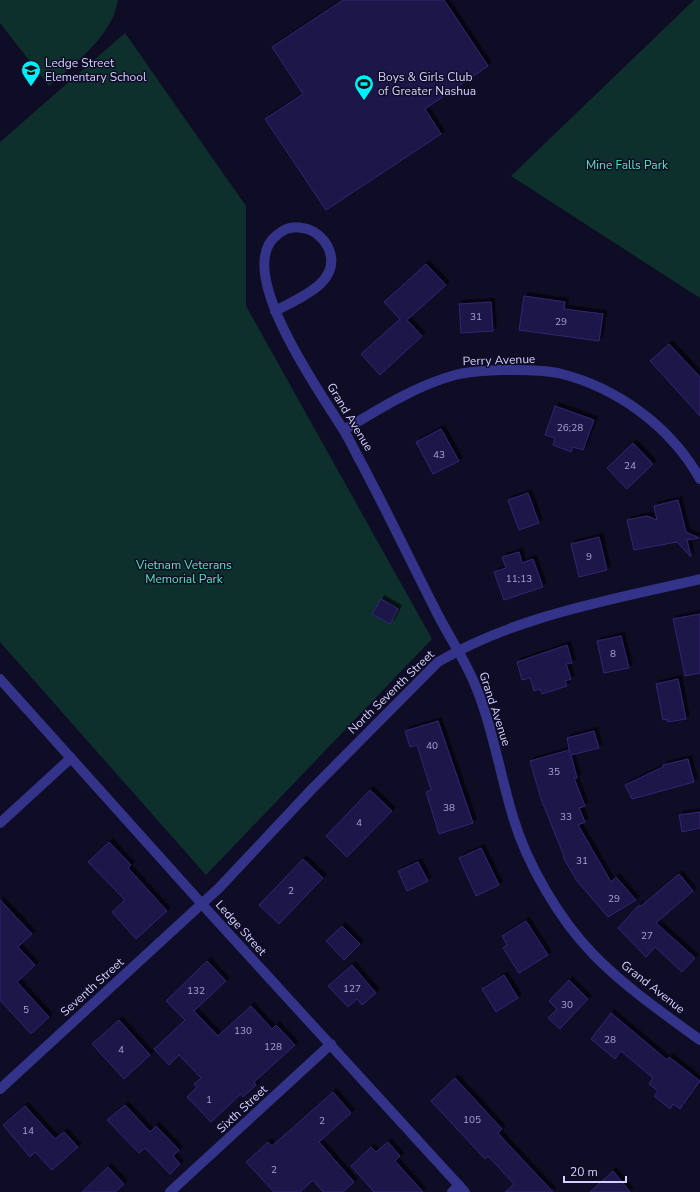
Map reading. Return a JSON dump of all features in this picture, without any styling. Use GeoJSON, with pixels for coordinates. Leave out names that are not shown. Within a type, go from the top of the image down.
{"type":"FeatureCollection","features":[{"type":"Feature","properties":{"kind":"street","name":"Grand Avenue"},"geometry":{"type":"LineString","coordinates":[[275,310],[317,288],[325,281],[330,271],[331,260],[328,249],[322,238],[313,231],[303,228],[291,228],[280,232],[272,239],[266,248],[264,258],[265,269],[275,310],[292,348],[344,430],[474,680],[513,819],[520,838],[552,899],[575,933],[613,973],[700,1040]]}},
{"type":"Feature","properties":{"kind":"street","name":"Perry Avenue"},"geometry":{"type":"LineString","coordinates":[[344,430],[415,390],[456,374],[510,370],[557,373],[601,388],[626,402],[653,421],[680,451],[700,479]]}},
{"type":"Feature","properties":{"kind":"street","name":"North Seventh Street"},"geometry":{"type":"LineString","coordinates":[[202,904],[311,790],[438,662],[458,650],[502,630],[562,612],[700,579]]}},
{"type":"Feature","properties":{"kind":"street","name":"Ledge Street"},"geometry":{"type":"LineString","coordinates":[[0,679],[202,904],[331,1044],[459,1190]]}},
{"type":"Feature","properties":{"kind":"street"},"geometry":{"type":"LineString","coordinates":[[0,822],[71,758]]}},
{"type":"Feature","properties":{"kind":"street","name":"Seventh Street"},"geometry":{"type":"LineString","coordinates":[[0,1089],[202,904]]}},
{"type":"Feature","properties":{"kind":"street","name":"Sixth Street"},"geometry":{"type":"LineString","coordinates":[[170,1192],[331,1044]]}},
{"type":"Feature","properties":{"kind":"green space"},"geometry":{"type":"Polygon","coordinates":[[[0,0],[118,0],[112,19],[91,48],[49,86],[0,23],[0,0]]]}},
{"type":"Feature","properties":{"kind":"green space","name":"Mine Falls Park"},"geometry":{"type":"Polygon","coordinates":[[[694,0],[700,0],[700,298],[511,176],[694,0]]]}},
{"type":"Feature","properties":{"kind":"green space","name":"Vietnam Veterans Memorial Park"},"geometry":{"type":"Polygon","coordinates":[[[125,33],[246,206],[246,306],[432,639],[206,875],[0,642],[0,142],[125,33]]]}},
{"type":"Feature","properties":{"kind":"building","name":"Boys & Girls Club of Greater Nashua"},"geometry":{"type":"Polygon","coordinates":[[[343,0],[444,0],[488,66],[425,109],[441,134],[326,210],[265,119],[303,94],[272,47],[343,0]]]}},
{"type":"Feature","properties":{"kind":"building"},"geometry":{"type":"Polygon","coordinates":[[[426,264],[446,285],[407,320],[422,336],[380,375],[361,354],[400,319],[384,302],[426,264]]]}},
{"type":"Feature","properties":{"kind":"building"},"geometry":{"type":"Polygon","coordinates":[[[524,296],[565,302],[564,309],[603,314],[599,341],[519,330],[524,296]]]}},
{"type":"Feature","properties":{"kind":"building"},"geometry":{"type":"Polygon","coordinates":[[[491,302],[493,331],[461,333],[459,304],[491,302]]]}},
{"type":"Feature","properties":{"kind":"building"},"geometry":{"type":"Polygon","coordinates":[[[669,344],[700,377],[700,416],[650,361],[669,344]]]}},
{"type":"Feature","properties":{"kind":"building"},"geometry":{"type":"Polygon","coordinates":[[[555,406],[594,420],[583,450],[573,447],[571,452],[553,445],[555,438],[545,435],[555,406]]]}},
{"type":"Feature","properties":{"kind":"building"},"geometry":{"type":"Polygon","coordinates":[[[441,429],[459,461],[433,474],[416,442],[441,429]]]}},
{"type":"Feature","properties":{"kind":"building"},"geometry":{"type":"Polygon","coordinates":[[[633,443],[653,464],[627,489],[607,468],[633,443]]]}},
{"type":"Feature","properties":{"kind":"building"},"geometry":{"type":"Polygon","coordinates":[[[528,493],[539,523],[519,530],[508,500],[528,493]]]}},
{"type":"Feature","properties":{"kind":"building"},"geometry":{"type":"Polygon","coordinates":[[[678,500],[686,532],[699,538],[687,540],[691,557],[677,542],[634,550],[627,520],[647,516],[657,520],[654,506],[678,500]]]}},
{"type":"Feature","properties":{"kind":"building"},"geometry":{"type":"Polygon","coordinates":[[[599,537],[607,570],[579,577],[571,544],[599,537]]]}},
{"type":"Feature","properties":{"kind":"building"},"geometry":{"type":"Polygon","coordinates":[[[519,552],[522,563],[533,559],[543,587],[504,600],[494,572],[506,568],[502,557],[519,552]]]}},
{"type":"Feature","properties":{"kind":"building"},"geometry":{"type":"Polygon","coordinates":[[[381,599],[398,609],[390,624],[372,614],[381,599]]]}},
{"type":"Feature","properties":{"kind":"building"},"geometry":{"type":"Polygon","coordinates":[[[700,614],[700,673],[685,676],[673,619],[700,614]]]}},
{"type":"Feature","properties":{"kind":"building"},"geometry":{"type":"Polygon","coordinates":[[[621,636],[629,668],[604,673],[597,641],[621,636]]]}},
{"type":"Feature","properties":{"kind":"building"},"geometry":{"type":"Polygon","coordinates":[[[567,645],[572,663],[566,664],[571,679],[565,681],[567,686],[542,694],[540,689],[534,691],[530,678],[522,680],[517,662],[567,645]]]}},
{"type":"Feature","properties":{"kind":"building"},"geometry":{"type":"Polygon","coordinates":[[[678,679],[686,719],[667,722],[667,719],[663,720],[656,684],[678,679]]]}},
{"type":"Feature","properties":{"kind":"building"},"geometry":{"type":"Polygon","coordinates":[[[438,721],[473,823],[439,834],[426,792],[431,790],[417,745],[410,747],[405,731],[438,721]]]}},
{"type":"Feature","properties":{"kind":"building"},"geometry":{"type":"Polygon","coordinates":[[[594,731],[599,748],[571,755],[577,778],[574,778],[585,806],[579,808],[585,822],[578,825],[611,882],[616,877],[636,900],[608,917],[577,881],[563,857],[564,856],[541,799],[530,761],[569,750],[570,753],[567,738],[594,731]]]}},
{"type":"Feature","properties":{"kind":"building"},"geometry":{"type":"Polygon","coordinates":[[[688,759],[694,782],[632,799],[625,785],[663,767],[663,765],[688,759]]]}},
{"type":"Feature","properties":{"kind":"building"},"geometry":{"type":"Polygon","coordinates":[[[370,790],[392,811],[347,857],[326,836],[370,790]]]}},
{"type":"Feature","properties":{"kind":"building"},"geometry":{"type":"Polygon","coordinates":[[[700,812],[700,828],[682,832],[679,815],[700,812]]]}},
{"type":"Feature","properties":{"kind":"building"},"geometry":{"type":"Polygon","coordinates":[[[109,842],[131,865],[128,868],[167,911],[136,939],[112,912],[125,900],[88,862],[109,842]]]}},
{"type":"Feature","properties":{"kind":"building"},"geometry":{"type":"Polygon","coordinates":[[[481,848],[499,885],[476,896],[459,858],[481,848]]]}},
{"type":"Feature","properties":{"kind":"building"},"geometry":{"type":"Polygon","coordinates":[[[303,859],[323,878],[279,924],[259,905],[303,859]]]}},
{"type":"Feature","properties":{"kind":"building"},"geometry":{"type":"Polygon","coordinates":[[[418,862],[428,881],[407,891],[398,871],[418,862]]]}},
{"type":"Feature","properties":{"kind":"building"},"geometry":{"type":"Polygon","coordinates":[[[679,874],[693,891],[656,923],[695,958],[682,972],[655,947],[646,957],[618,928],[639,905],[641,906],[679,874]]]}},
{"type":"Feature","properties":{"kind":"building"},"geometry":{"type":"Polygon","coordinates":[[[0,900],[32,934],[18,947],[35,965],[17,982],[49,1017],[31,1034],[0,1000],[0,900]]]}},
{"type":"Feature","properties":{"kind":"building"},"geometry":{"type":"Polygon","coordinates":[[[526,921],[548,955],[519,973],[503,948],[507,945],[502,936],[526,921]]]}},
{"type":"Feature","properties":{"kind":"building"},"geometry":{"type":"Polygon","coordinates":[[[342,926],[360,944],[344,960],[326,941],[342,926]]]}},
{"type":"Feature","properties":{"kind":"building"},"geometry":{"type":"Polygon","coordinates":[[[207,961],[226,981],[194,1011],[218,1036],[251,1006],[272,1029],[276,1025],[295,1045],[254,1082],[256,1085],[243,1097],[241,1094],[211,1122],[187,1097],[197,1087],[194,1084],[201,1078],[179,1055],[169,1065],[154,1049],[185,1020],[166,1001],[207,961]]]}},
{"type":"Feature","properties":{"kind":"building"},"geometry":{"type":"Polygon","coordinates":[[[352,965],[376,993],[362,1005],[357,999],[348,1007],[328,986],[352,965]]]}},
{"type":"Feature","properties":{"kind":"building"},"geometry":{"type":"Polygon","coordinates":[[[504,975],[518,998],[496,1012],[482,989],[504,975]]]}},
{"type":"Feature","properties":{"kind":"building"},"geometry":{"type":"Polygon","coordinates":[[[569,980],[588,999],[560,1029],[548,1018],[557,1009],[549,1001],[569,980]]]}},
{"type":"Feature","properties":{"kind":"building"},"geometry":{"type":"Polygon","coordinates":[[[611,1013],[667,1060],[669,1057],[700,1081],[680,1109],[673,1104],[670,1109],[654,1096],[658,1091],[649,1084],[653,1078],[621,1051],[615,1059],[591,1039],[611,1013]]]}},
{"type":"Feature","properties":{"kind":"building"},"geometry":{"type":"Polygon","coordinates":[[[119,1020],[150,1055],[124,1079],[92,1044],[119,1020]]]}},
{"type":"Feature","properties":{"kind":"building"},"geometry":{"type":"Polygon","coordinates":[[[455,1078],[502,1129],[498,1133],[553,1192],[505,1192],[514,1184],[488,1156],[485,1159],[431,1101],[455,1078]]]}},
{"type":"Feature","properties":{"kind":"building"},"geometry":{"type":"Polygon","coordinates":[[[333,1092],[351,1113],[319,1142],[354,1182],[343,1192],[323,1192],[313,1180],[300,1192],[274,1192],[246,1162],[268,1142],[272,1146],[333,1092]]]}},
{"type":"Feature","properties":{"kind":"building"},"geometry":{"type":"Polygon","coordinates":[[[125,1105],[150,1132],[156,1126],[179,1150],[173,1156],[180,1164],[170,1174],[145,1148],[139,1153],[107,1120],[125,1105]]]}},
{"type":"Feature","properties":{"kind":"building"},"geometry":{"type":"Polygon","coordinates":[[[25,1106],[55,1139],[64,1132],[78,1147],[52,1170],[35,1152],[30,1157],[3,1125],[25,1106]]]}},
{"type":"Feature","properties":{"kind":"building"},"geometry":{"type":"Polygon","coordinates":[[[388,1142],[400,1156],[395,1161],[423,1192],[374,1192],[351,1166],[371,1147],[376,1152],[388,1142]]]}},
{"type":"Feature","properties":{"kind":"building"},"geometry":{"type":"Polygon","coordinates":[[[108,1167],[124,1184],[115,1192],[82,1192],[108,1167]]]}},
{"type":"Feature","properties":{"kind":"building"},"geometry":{"type":"Polygon","coordinates":[[[613,1171],[630,1192],[590,1192],[613,1171]]]}},
{"type":"Feature","properties":{"kind":"place","name":"Ledge Street Elementary School"},"geometry":{"type":"Point","coordinates":[31,87]}},
{"type":"Feature","properties":{"kind":"place","name":"Boys & Girls Club of Greater Nashua"},"geometry":{"type":"Point","coordinates":[364,101]}}]}
